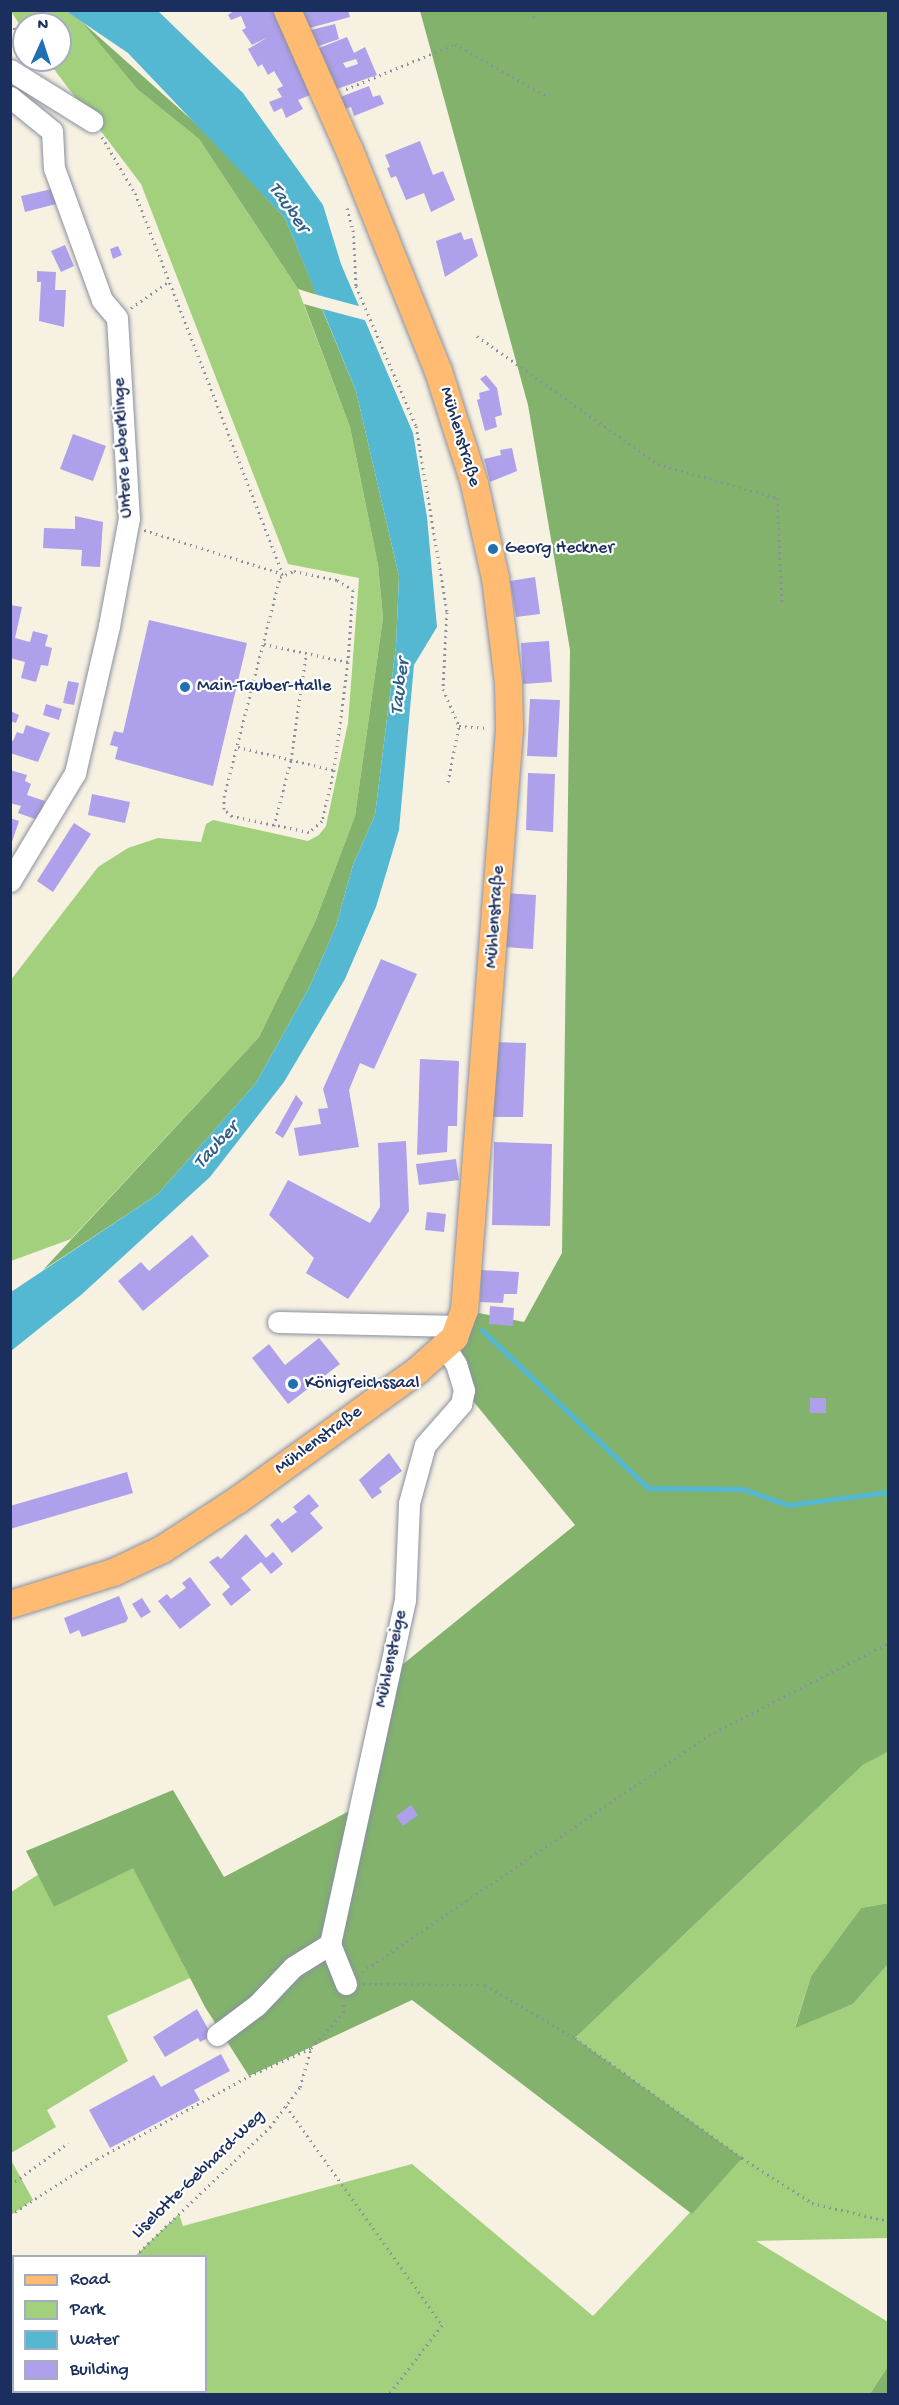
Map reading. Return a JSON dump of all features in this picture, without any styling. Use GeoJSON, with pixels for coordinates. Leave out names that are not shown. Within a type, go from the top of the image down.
{"type":"FeatureCollection","features":[{"type":"Feature","properties":{"kind":"main road","name":"Mühlenstraße"},"geometry":{"type":"LineString","coordinates":[[10,1604],[113,1572],[162,1549],[246,1494],[452,1337],[482,1109],[509,729],[508,682],[495,578],[474,483],[438,371],[287,10]]}},
{"type":"Feature","properties":{"kind":"street"},"geometry":{"type":"LineString","coordinates":[[10,70],[92,122]]}},
{"type":"Feature","properties":{"kind":"street"},"geometry":{"type":"LineString","coordinates":[[10,97],[52,131],[54,168],[102,300],[117,318]]}},
{"type":"Feature","properties":{"kind":"street","name":"Untere Leberklinge"},"geometry":{"type":"LineString","coordinates":[[10,881],[75,773],[100,672],[128,525],[127,445],[117,318]]}},
{"type":"Feature","properties":{"kind":"street"},"geometry":{"type":"LineString","coordinates":[[279,1322],[452,1337]]}},
{"type":"Feature","properties":{"kind":"street","name":"Mühlensteige"},"geometry":{"type":"LineString","coordinates":[[330,1944],[405,1600],[408,1503],[425,1445],[461,1404],[464,1390],[456,1364],[452,1337]]}},
{"type":"Feature","properties":{"kind":"street"},"geometry":{"type":"LineString","coordinates":[[217,2035],[257,2005],[293,1967],[330,1944],[346,1984]]}},
{"type":"Feature","properties":{"kind":"path"},"geometry":{"type":"LineString","coordinates":[[532,10],[534,19]]}},
{"type":"Feature","properties":{"kind":"path"},"geometry":{"type":"LineString","coordinates":[[325,97],[455,44],[548,97]]}},
{"type":"Feature","properties":{"kind":"path"},"geometry":{"type":"LineString","coordinates":[[345,203],[352,230],[356,286],[416,426],[447,612],[443,689],[459,726],[448,782]]}},
{"type":"Feature","properties":{"kind":"path"},"geometry":{"type":"LineString","coordinates":[[128,525],[284,574],[294,572],[337,580],[349,584],[353,590],[348,662],[333,770],[322,821],[316,829],[299,833],[232,816],[224,808],[264,644],[284,574],[141,210]]}},
{"type":"Feature","properties":{"kind":"path"},"geometry":{"type":"LineString","coordinates":[[117,318],[168,282]]}},
{"type":"Feature","properties":{"kind":"path"},"geometry":{"type":"LineString","coordinates":[[477,336],[658,464],[777,498],[782,604]]}},
{"type":"Feature","properties":{"kind":"path"},"geometry":{"type":"LineString","coordinates":[[264,644],[348,662]]}},
{"type":"Feature","properties":{"kind":"path"},"geometry":{"type":"LineString","coordinates":[[274,827],[291,760],[306,654]]}},
{"type":"Feature","properties":{"kind":"path"},"geometry":{"type":"LineString","coordinates":[[459,726],[509,729]]}},
{"type":"Feature","properties":{"kind":"path"},"geometry":{"type":"LineString","coordinates":[[238,747],[333,770]]}},
{"type":"Feature","properties":{"kind":"path"},"geometry":{"type":"LineString","coordinates":[[346,1984],[709,1735],[888,1643]]}},
{"type":"Feature","properties":{"kind":"path"},"geometry":{"type":"LineString","coordinates":[[10,2215],[97,2159],[249,2076],[311,2048],[344,2012],[346,1984]]}},
{"type":"Feature","properties":{"kind":"path"},"geometry":{"type":"LineString","coordinates":[[346,1984],[485,1985],[575,2038],[741,2158],[812,2203],[888,2221]]}},
{"type":"Feature","properties":{"kind":"path","name":"Liselotte-Gebhard-Weg"},"geometry":{"type":"LineString","coordinates":[[136,2255],[270,2127],[300,2087],[311,2048]]}},
{"type":"Feature","properties":{"kind":"path"},"geometry":{"type":"LineString","coordinates":[[286,2106],[442,2325],[389,2394]]}},
{"type":"Feature","properties":{"kind":"path"},"geometry":{"type":"LineString","coordinates":[[10,2185],[68,2143]]}},
{"type":"Feature","properties":{"kind":"green space"},"geometry":{"type":"Polygon","coordinates":[[[11,11],[68,12],[12,12],[11,11]]]}},
{"type":"Feature","properties":{"kind":"green space"},"geometry":{"type":"Polygon","coordinates":[[[420,11],[888,11],[888,1752],[863,1765],[575,2038],[742,2158],[692,2214],[412,2000],[249,2076],[205,2007],[133,1868],[54,1907],[26,1851],[173,1790],[224,1877],[372,1799],[397,1669],[575,1525],[464,1390],[456,1364],[464,1310],[524,1322],[562,1253],[570,650],[528,405],[420,11]]]}},
{"type":"Feature","properties":{"kind":"green space"},"geometry":{"type":"Polygon","coordinates":[[[72,15],[80,20],[137,89],[199,139],[298,289],[350,427],[378,565],[383,618],[355,816],[315,922],[259,1037],[71,1239],[11,1261],[10,981],[98,867],[128,848],[158,838],[201,842],[206,824],[213,820],[308,841],[319,835],[326,826],[348,723],[359,578],[288,564],[141,184],[56,72],[72,72],[72,15]]]}},
{"type":"Feature","properties":{"kind":"green space"},"geometry":{"type":"Polygon","coordinates":[[[80,20],[203,130],[285,218],[317,295],[298,289],[199,139],[137,89],[80,20]]]}},
{"type":"Feature","properties":{"kind":"green space"},"geometry":{"type":"Polygon","coordinates":[[[304,304],[322,309],[356,391],[399,576],[396,646],[375,815],[353,865],[336,926],[310,986],[256,1083],[158,1194],[43,1270],[259,1037],[315,922],[355,816],[383,618],[378,565],[350,427],[304,304]]]}},
{"type":"Feature","properties":{"kind":"green space"},"geometry":{"type":"Polygon","coordinates":[[[888,1752],[888,1903],[861,1908],[811,1976],[795,2027],[853,2004],[888,1964],[888,2238],[756,2241],[888,2322],[888,2366],[870,2394],[124,2394],[207,2393],[207,2255],[136,2255],[179,2214],[183,2226],[412,2164],[593,2316],[741,2158],[575,2038],[863,1765],[888,1752]]]}},
{"type":"Feature","properties":{"kind":"green space"},"geometry":{"type":"Polygon","coordinates":[[[133,1867],[190,1978],[107,2016],[128,2061],[47,2110],[56,2127],[11,2153],[11,1892],[39,1874],[54,1907],[133,1867]]]}},
{"type":"Feature","properties":{"kind":"green space"},"geometry":{"type":"Polygon","coordinates":[[[888,1903],[888,1964],[853,2004],[795,2028],[811,1976],[861,1908],[888,1903]]]}},
{"type":"Feature","properties":{"kind":"green space"},"geometry":{"type":"Polygon","coordinates":[[[11,2160],[33,2200],[10,2215],[11,2160]]]}},
{"type":"Feature","properties":{"kind":"green space"},"geometry":{"type":"Polygon","coordinates":[[[888,2366],[888,2394],[870,2394],[888,2366]]]}},
{"type":"Feature","properties":{"kind":"water","name":"Tauber"},"geometry":{"type":"Polygon","coordinates":[[[158,11],[243,93],[323,205],[341,264],[413,433],[427,517],[437,627],[414,665],[399,830],[376,907],[345,979],[284,1082],[210,1177],[81,1295],[11,1351],[11,1292],[158,1194],[256,1083],[310,986],[336,926],[353,865],[375,815],[396,646],[399,576],[356,391],[285,218],[128,53],[72,15],[72,12],[67,12],[158,11]]]}},
{"type":"Feature","properties":{"kind":"pier"},"geometry":{"type":"Polygon","coordinates":[[[314,294],[362,307],[368,321],[319,308],[314,294]]]}},
{"type":"Feature","properties":{"kind":"building"},"geometry":{"type":"Polygon","coordinates":[[[235,10],[279,10],[315,93],[298,100],[303,109],[286,118],[282,108],[274,112],[269,102],[282,97],[277,89],[283,86],[274,71],[268,75],[262,64],[258,67],[248,49],[268,37],[252,45],[242,30],[246,28],[241,16],[231,20],[228,15],[235,10]]]}},
{"type":"Feature","properties":{"kind":"building"},"geometry":{"type":"Polygon","coordinates":[[[299,10],[348,10],[350,17],[306,29],[299,10]]]}},
{"type":"Feature","properties":{"kind":"building"},"geometry":{"type":"Polygon","coordinates":[[[335,24],[339,39],[313,48],[307,31],[335,24]]]}},
{"type":"Feature","properties":{"kind":"building"},"geometry":{"type":"Polygon","coordinates":[[[347,37],[354,53],[365,47],[377,75],[331,91],[314,50],[347,37]],[[356,59],[343,63],[346,68],[358,64],[356,59]]]}},
{"type":"Feature","properties":{"kind":"building"},"geometry":{"type":"Polygon","coordinates":[[[369,86],[373,97],[380,95],[384,104],[354,116],[351,107],[342,110],[338,98],[369,86]]]}},
{"type":"Feature","properties":{"kind":"building"},"geometry":{"type":"Polygon","coordinates":[[[420,141],[433,175],[443,171],[455,200],[431,212],[424,193],[406,200],[396,176],[391,178],[387,168],[390,167],[385,155],[420,141]]]}},
{"type":"Feature","properties":{"kind":"building"},"geometry":{"type":"Polygon","coordinates":[[[52,189],[56,204],[25,212],[21,196],[52,189]]]}},
{"type":"Feature","properties":{"kind":"building"},"geometry":{"type":"Polygon","coordinates":[[[461,232],[464,240],[472,238],[478,256],[445,277],[436,241],[461,232]]]}},
{"type":"Feature","properties":{"kind":"building"},"geometry":{"type":"Polygon","coordinates":[[[65,245],[74,266],[61,272],[51,251],[65,245]]]}},
{"type":"Feature","properties":{"kind":"building"},"geometry":{"type":"Polygon","coordinates":[[[118,246],[122,255],[113,259],[110,249],[118,246]]]}},
{"type":"Feature","properties":{"kind":"building"},"geometry":{"type":"Polygon","coordinates":[[[37,271],[56,272],[55,290],[66,290],[64,327],[39,321],[41,282],[37,282],[37,271]]]}},
{"type":"Feature","properties":{"kind":"building"},"geometry":{"type":"Polygon","coordinates":[[[486,375],[497,388],[502,415],[495,417],[497,427],[485,431],[477,400],[480,399],[479,393],[490,390],[480,379],[486,375]]]}},
{"type":"Feature","properties":{"kind":"building"},"geometry":{"type":"Polygon","coordinates":[[[73,434],[106,446],[93,481],[60,469],[73,434]]]}},
{"type":"Feature","properties":{"kind":"building"},"geometry":{"type":"Polygon","coordinates":[[[512,448],[517,471],[490,482],[484,459],[501,455],[500,450],[512,448]]]}},
{"type":"Feature","properties":{"kind":"building"},"geometry":{"type":"Polygon","coordinates":[[[75,516],[103,522],[100,567],[81,566],[82,550],[43,548],[44,528],[75,529],[75,516]]]}},
{"type":"Feature","properties":{"kind":"building"},"geometry":{"type":"Polygon","coordinates":[[[535,577],[540,614],[516,617],[510,581],[535,577]]]}},
{"type":"Feature","properties":{"kind":"building"},"geometry":{"type":"Polygon","coordinates":[[[10,605],[22,607],[15,638],[30,642],[33,631],[48,635],[45,646],[52,648],[48,666],[41,665],[36,682],[21,678],[25,662],[10,658],[10,605]]]}},
{"type":"Feature","properties":{"kind":"building","name":"Main-Tauber-Halle"},"geometry":{"type":"Polygon","coordinates":[[[149,620],[247,643],[213,786],[115,759],[118,747],[110,745],[114,731],[123,733],[149,620]]]}},
{"type":"Feature","properties":{"kind":"building"},"geometry":{"type":"Polygon","coordinates":[[[549,641],[552,682],[523,684],[521,643],[549,641]]]}},
{"type":"Feature","properties":{"kind":"building"},"geometry":{"type":"Polygon","coordinates":[[[68,681],[79,683],[74,705],[63,703],[68,681]]]}},
{"type":"Feature","properties":{"kind":"building"},"geometry":{"type":"Polygon","coordinates":[[[530,699],[560,700],[557,757],[527,756],[530,699]]]}},
{"type":"Feature","properties":{"kind":"building"},"geometry":{"type":"Polygon","coordinates":[[[46,704],[62,709],[59,720],[43,715],[46,704]]]}},
{"type":"Feature","properties":{"kind":"building"},"geometry":{"type":"Polygon","coordinates":[[[10,711],[19,715],[16,723],[10,721],[10,711]]]}},
{"type":"Feature","properties":{"kind":"building"},"geometry":{"type":"Polygon","coordinates":[[[26,725],[50,733],[38,762],[10,753],[10,740],[13,741],[17,732],[23,734],[26,725]]]}},
{"type":"Feature","properties":{"kind":"building"},"geometry":{"type":"Polygon","coordinates":[[[10,770],[27,775],[25,781],[31,784],[27,795],[45,801],[38,820],[18,813],[21,806],[10,803],[10,770]]]}},
{"type":"Feature","properties":{"kind":"building"},"geometry":{"type":"Polygon","coordinates":[[[528,773],[555,774],[553,832],[526,830],[528,773]]]}},
{"type":"Feature","properties":{"kind":"building"},"geometry":{"type":"Polygon","coordinates":[[[92,794],[130,802],[125,823],[88,815],[92,794]]]}},
{"type":"Feature","properties":{"kind":"building"},"geometry":{"type":"Polygon","coordinates":[[[10,818],[19,821],[11,845],[10,845],[10,818]]]}},
{"type":"Feature","properties":{"kind":"building"},"geometry":{"type":"Polygon","coordinates":[[[74,823],[91,834],[53,892],[37,881],[74,823]]]}},
{"type":"Feature","properties":{"kind":"building"},"geometry":{"type":"Polygon","coordinates":[[[506,893],[536,895],[533,949],[503,947],[506,893]]]}},
{"type":"Feature","properties":{"kind":"building"},"geometry":{"type":"Polygon","coordinates":[[[381,959],[417,974],[374,1069],[360,1063],[349,1090],[359,1147],[299,1156],[294,1128],[321,1124],[318,1109],[328,1108],[323,1089],[381,959]]]}},
{"type":"Feature","properties":{"kind":"building"},"geometry":{"type":"Polygon","coordinates":[[[494,1042],[526,1043],[523,1117],[491,1117],[494,1042]]]}},
{"type":"Feature","properties":{"kind":"building"},"geometry":{"type":"Polygon","coordinates":[[[420,1059],[459,1061],[457,1126],[448,1126],[447,1152],[417,1155],[420,1059]]]}},
{"type":"Feature","properties":{"kind":"building"},"geometry":{"type":"Polygon","coordinates":[[[296,1095],[303,1103],[283,1138],[275,1133],[296,1095]]]}},
{"type":"Feature","properties":{"kind":"building"},"geometry":{"type":"Polygon","coordinates":[[[406,1141],[409,1211],[348,1299],[306,1273],[314,1258],[269,1215],[288,1180],[370,1223],[380,1207],[378,1143],[406,1141]]]}},
{"type":"Feature","properties":{"kind":"building"},"geometry":{"type":"Polygon","coordinates":[[[494,1142],[552,1144],[550,1226],[492,1225],[494,1142]]]}},
{"type":"Feature","properties":{"kind":"building"},"geometry":{"type":"Polygon","coordinates":[[[456,1159],[459,1180],[419,1185],[416,1164],[456,1159]]]}},
{"type":"Feature","properties":{"kind":"building"},"geometry":{"type":"Polygon","coordinates":[[[427,1212],[446,1214],[444,1232],[425,1230],[427,1212]]]}},
{"type":"Feature","properties":{"kind":"building"},"geometry":{"type":"Polygon","coordinates":[[[192,1235],[209,1256],[143,1311],[118,1281],[141,1262],[149,1271],[192,1235]]]}},
{"type":"Feature","properties":{"kind":"building"},"geometry":{"type":"Polygon","coordinates":[[[481,1270],[519,1272],[517,1294],[504,1294],[503,1303],[480,1302],[481,1270]]]}},
{"type":"Feature","properties":{"kind":"building"},"geometry":{"type":"Polygon","coordinates":[[[490,1306],[514,1308],[513,1326],[489,1324],[490,1306]]]}},
{"type":"Feature","properties":{"kind":"building","name":"Königreichssaal"},"geometry":{"type":"Polygon","coordinates":[[[319,1338],[340,1364],[288,1404],[252,1358],[269,1344],[285,1365],[319,1338]]]}},
{"type":"Feature","properties":{"kind":"building"},"geometry":{"type":"Polygon","coordinates":[[[810,1398],[826,1398],[826,1413],[810,1413],[810,1398]]]}},
{"type":"Feature","properties":{"kind":"building"},"geometry":{"type":"Polygon","coordinates":[[[389,1453],[402,1471],[379,1488],[382,1492],[372,1499],[359,1480],[389,1453]]]}},
{"type":"Feature","properties":{"kind":"building"},"geometry":{"type":"Polygon","coordinates":[[[127,1472],[133,1493],[10,1529],[10,1506],[127,1472]]]}},
{"type":"Feature","properties":{"kind":"building"},"geometry":{"type":"Polygon","coordinates":[[[309,1494],[319,1506],[310,1513],[323,1528],[292,1553],[270,1525],[278,1518],[282,1523],[297,1512],[293,1507],[309,1494]]]}},
{"type":"Feature","properties":{"kind":"building"},"geometry":{"type":"Polygon","coordinates":[[[246,1534],[266,1558],[273,1552],[283,1564],[271,1574],[261,1562],[241,1578],[251,1590],[231,1606],[222,1594],[230,1587],[209,1562],[218,1556],[221,1559],[246,1534]]]}},
{"type":"Feature","properties":{"kind":"building"},"geometry":{"type":"Polygon","coordinates":[[[190,1577],[211,1605],[180,1629],[158,1601],[167,1594],[171,1599],[186,1588],[182,1583],[190,1577]]]}},
{"type":"Feature","properties":{"kind":"building"},"geometry":{"type":"Polygon","coordinates":[[[119,1596],[128,1618],[126,1622],[82,1637],[79,1630],[70,1634],[64,1618],[119,1596]]]}},
{"type":"Feature","properties":{"kind":"building"},"geometry":{"type":"Polygon","coordinates":[[[142,1598],[151,1612],[141,1618],[132,1604],[142,1598]]]}},
{"type":"Feature","properties":{"kind":"building"},"geometry":{"type":"Polygon","coordinates":[[[411,1805],[418,1815],[403,1826],[396,1816],[411,1805]]]}},
{"type":"Feature","properties":{"kind":"building"},"geometry":{"type":"Polygon","coordinates":[[[197,2009],[212,2036],[200,2042],[198,2038],[165,2057],[153,2037],[197,2009]]]}},
{"type":"Feature","properties":{"kind":"building"},"geometry":{"type":"Polygon","coordinates":[[[221,2054],[230,2071],[194,2090],[200,2100],[110,2148],[89,2110],[154,2075],[161,2087],[221,2054]]]}},
{"type":"Feature","properties":{"kind":"waterway"},"geometry":{"type":"LineString","coordinates":[[482,1330],[648,1488],[743,1489],[788,1505],[888,1492]]}},
{"type":"Feature","properties":{"kind":"place","name":"Georg Heckner"},"geometry":{"type":"Point","coordinates":[493,549]}},
{"type":"Feature","properties":{"kind":"place","name":"Main-Tauber-Halle"},"geometry":{"type":"Point","coordinates":[185,687]}},
{"type":"Feature","properties":{"kind":"place","name":"Königreichssaal"},"geometry":{"type":"Point","coordinates":[293,1384]}}]}
